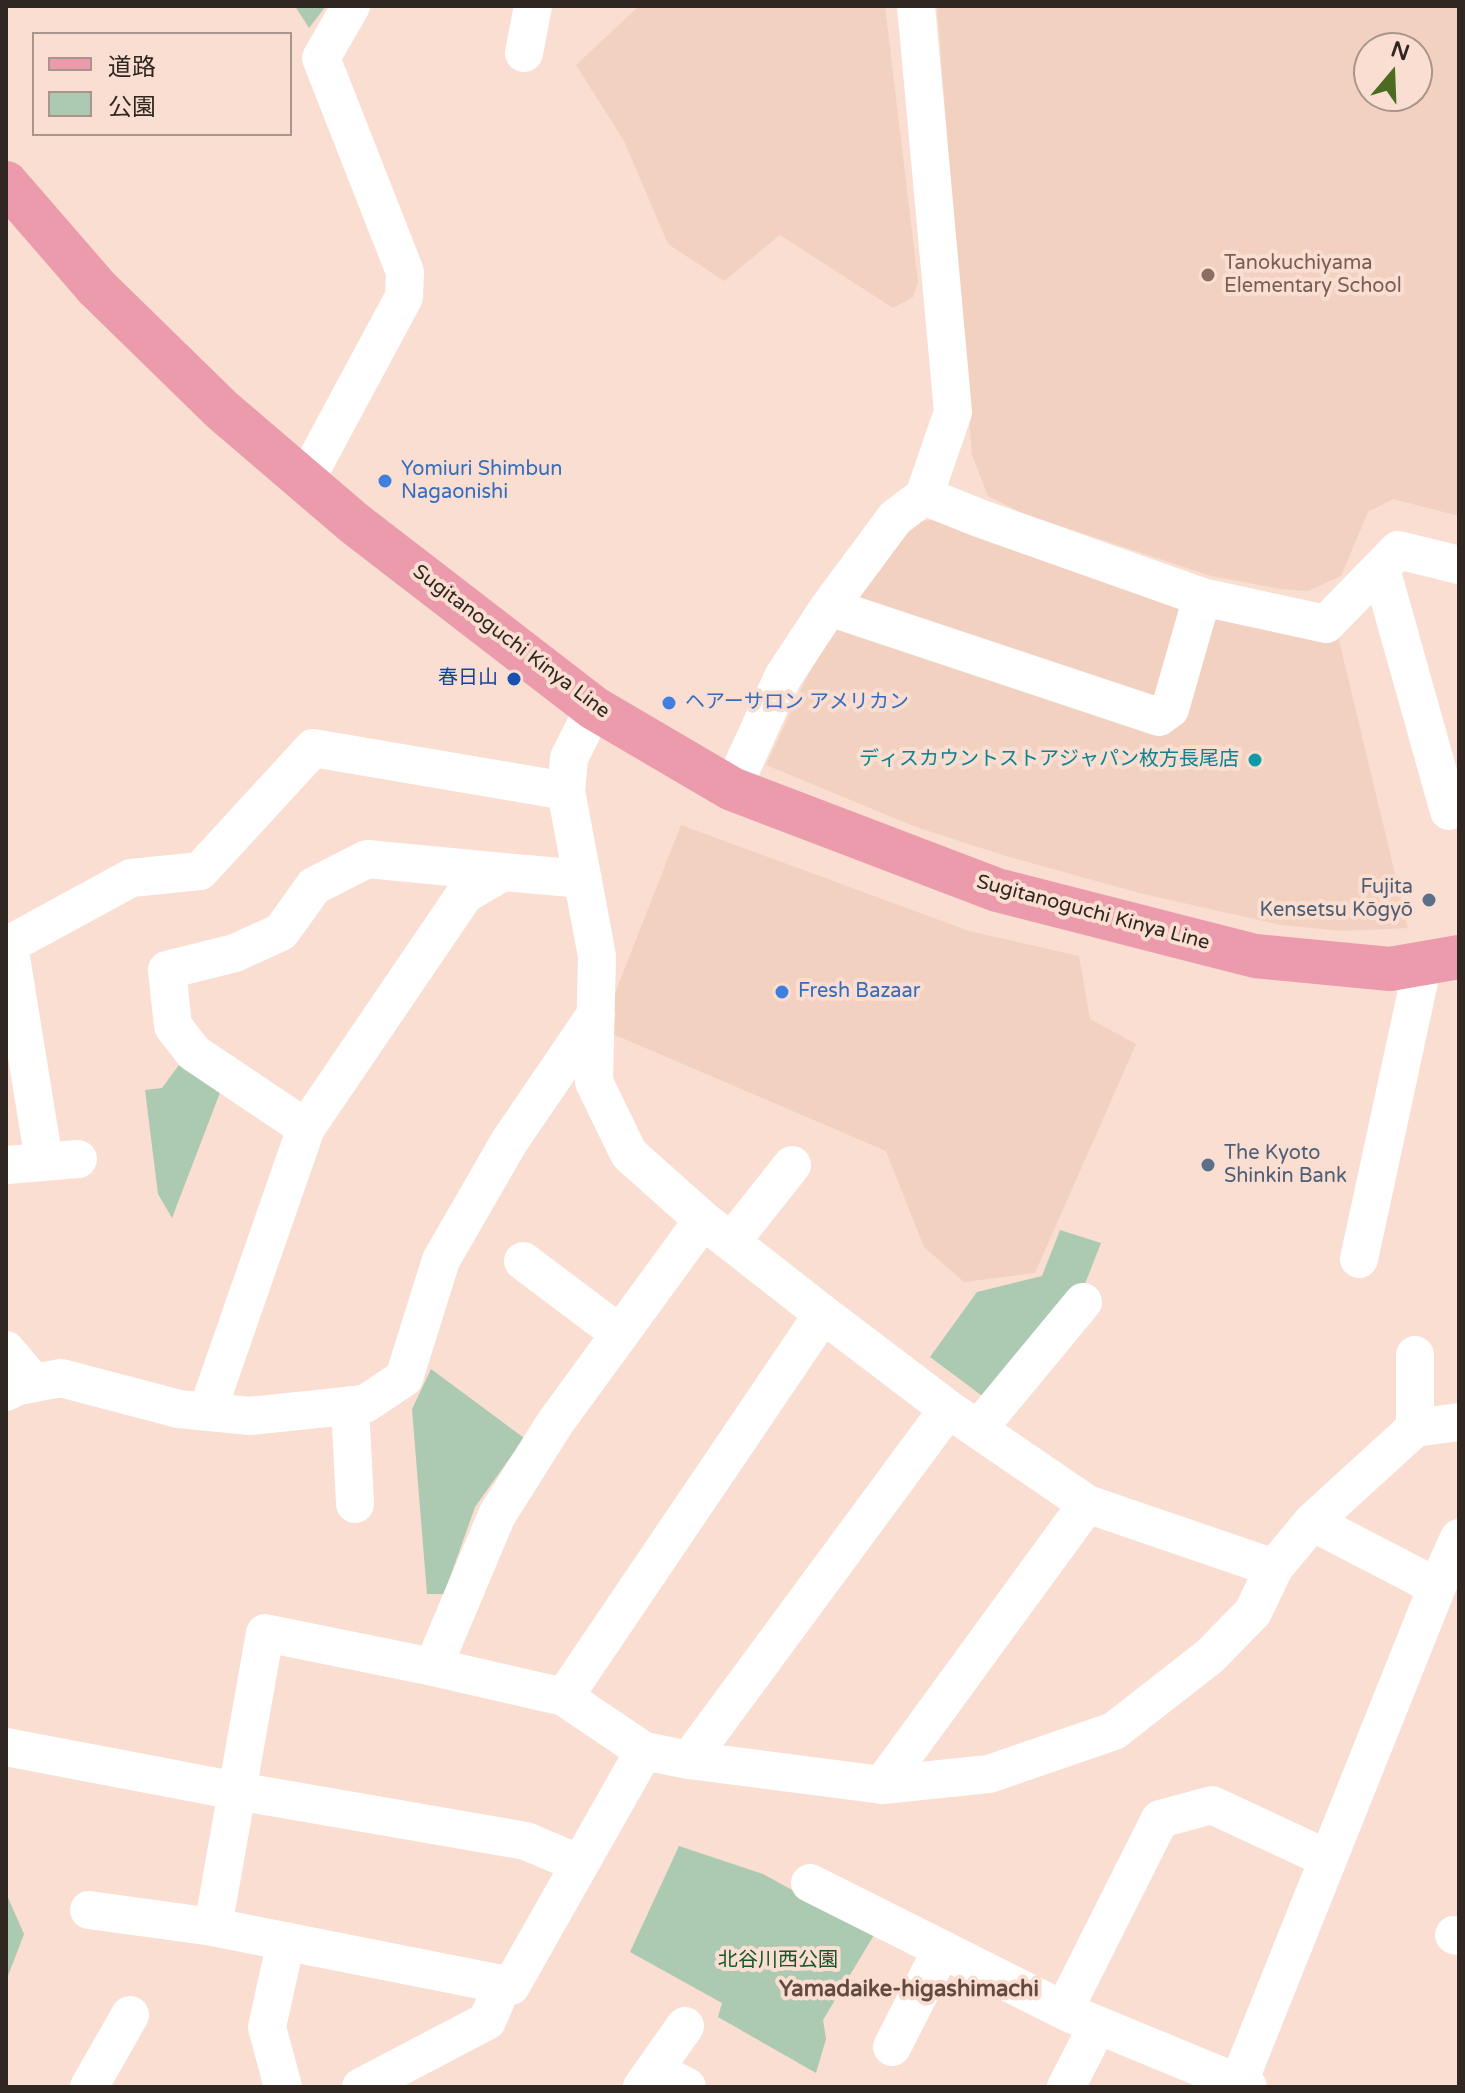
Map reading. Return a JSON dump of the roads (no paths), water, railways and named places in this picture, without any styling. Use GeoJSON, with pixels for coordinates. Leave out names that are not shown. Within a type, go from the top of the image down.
{"type":"FeatureCollection","features":[{"type":"Feature","properties":{"kind":"main road","name":"Sugitanoguchi Kinya Line"},"geometry":{"type":"LineString","coordinates":[[6,183],[97,288],[222,410],[354,523],[594,708],[732,789],[997,890],[1255,956],[1390,969],[1441,960]]}},
{"type":"Feature","properties":{"kind":"street"},"geometry":{"type":"LineString","coordinates":[[305,481],[404,297],[405,272],[321,58],[351,6]]}},
{"type":"Feature","properties":{"kind":"street"},"geometry":{"type":"LineString","coordinates":[[524,53],[533,6]]}},
{"type":"Feature","properties":{"kind":"street"},"geometry":{"type":"LineString","coordinates":[[732,789],[783,677],[829,607],[895,518],[924,496],[953,412],[916,6]]}},
{"type":"Feature","properties":{"kind":"street"},"geometry":{"type":"LineString","coordinates":[[924,496],[1202,597],[1326,624],[1398,550],[1459,565]]}},
{"type":"Feature","properties":{"kind":"street"},"geometry":{"type":"LineString","coordinates":[[1381,569],[1449,811]]}},
{"type":"Feature","properties":{"kind":"street"},"geometry":{"type":"LineString","coordinates":[[829,607],[1159,717],[1170,709],[1202,597]]}},
{"type":"Feature","properties":{"kind":"street"},"geometry":{"type":"LineString","coordinates":[[594,708],[569,758],[566,791],[597,956],[594,1082],[629,1154],[717,1231],[823,1314],[963,1419],[1087,1504],[1274,1568]]}},
{"type":"Feature","properties":{"kind":"street"},"geometry":{"type":"LineString","coordinates":[[7,1165],[61,1160],[7,946],[131,878],[200,871],[313,748],[566,791]]}},
{"type":"Feature","properties":{"kind":"street"},"geometry":{"type":"LineString","coordinates":[[306,1128],[194,1053],[173,1026],[167,970],[235,953],[281,932],[314,886],[367,859],[583,879]]}},
{"type":"Feature","properties":{"kind":"street"},"geometry":{"type":"LineString","coordinates":[[207,1412],[306,1128],[465,894],[503,872]]}},
{"type":"Feature","properties":{"kind":"street"},"geometry":{"type":"LineString","coordinates":[[1359,1259],[1441,960]]}},
{"type":"Feature","properties":{"kind":"street"},"geometry":{"type":"LineString","coordinates":[[6,1350],[20,1387],[61,1378],[179,1409],[250,1416],[365,1404],[404,1378],[441,1260],[509,1142],[596,1014]]}},
{"type":"Feature","properties":{"kind":"street"},"geometry":{"type":"LineString","coordinates":[[433,1667],[497,1515],[555,1423],[620,1334],[717,1231],[792,1165]]}},
{"type":"Feature","properties":{"kind":"street"},"geometry":{"type":"LineString","coordinates":[[523,1261],[620,1334]]}},
{"type":"Feature","properties":{"kind":"street"},"geometry":{"type":"LineString","coordinates":[[689,1760],[963,1419],[1083,1302]]}},
{"type":"Feature","properties":{"kind":"street"},"geometry":{"type":"LineString","coordinates":[[564,1697],[823,1314]]}},
{"type":"Feature","properties":{"kind":"street"},"geometry":{"type":"LineString","coordinates":[[1415,1355],[1415,1428]]}},
{"type":"Feature","properties":{"kind":"street"},"geometry":{"type":"LineString","coordinates":[[350,1405],[355,1504]]}},
{"type":"Feature","properties":{"kind":"street"},"geometry":{"type":"LineString","coordinates":[[213,1927],[265,1633],[564,1697],[644,1751],[689,1760],[882,1785],[989,1774],[1114,1731],[1210,1656],[1253,1612],[1274,1568],[1312,1522],[1415,1428],[1459,1422]]}},
{"type":"Feature","properties":{"kind":"street"},"geometry":{"type":"LineString","coordinates":[[882,1785],[1087,1504]]}},
{"type":"Feature","properties":{"kind":"street"},"geometry":{"type":"LineString","coordinates":[[1312,1522],[1437,1587]]}},
{"type":"Feature","properties":{"kind":"street"},"geometry":{"type":"LineString","coordinates":[[810,1883],[1081,2018],[1243,2086],[1328,1859],[1459,1538]]}},
{"type":"Feature","properties":{"kind":"street"},"geometry":{"type":"LineString","coordinates":[[6,1747],[526,1841],[580,1864]]}},
{"type":"Feature","properties":{"kind":"street"},"geometry":{"type":"LineString","coordinates":[[89,1910],[213,1927],[511,1986],[644,1751]]}},
{"type":"Feature","properties":{"kind":"street"},"geometry":{"type":"LineString","coordinates":[[1066,2087],[1081,2018],[1160,1819],[1212,1805],[1328,1859]]}},
{"type":"Feature","properties":{"kind":"street"},"geometry":{"type":"LineString","coordinates":[[283,2087],[267,2027],[286,1941]]}},
{"type":"Feature","properties":{"kind":"street"},"geometry":{"type":"LineString","coordinates":[[892,2047],[942,1949]]}},
{"type":"Feature","properties":{"kind":"street"},"geometry":{"type":"LineString","coordinates":[[361,2087],[487,2021],[503,1984]]}},
{"type":"Feature","properties":{"kind":"street"},"geometry":{"type":"LineString","coordinates":[[89,2087],[130,2015]]}},
{"type":"Feature","properties":{"kind":"street"},"geometry":{"type":"LineString","coordinates":[[685,2026],[648,2078],[687,2087]]}},
{"type":"Feature","properties":{"kind":"place","name":"Tanokuchiyama Elementary School"},"geometry":{"type":"Point","coordinates":[1208,275]}},
{"type":"Feature","properties":{"kind":"place","name":"Yomiuri Shimbun Nagaonishi"},"geometry":{"type":"Point","coordinates":[385,481]}},
{"type":"Feature","properties":{"kind":"place","name":"春日山"},"geometry":{"type":"Point","coordinates":[514,679]}},
{"type":"Feature","properties":{"kind":"place","name":"ヘアーサロン アメリカン"},"geometry":{"type":"Point","coordinates":[669,703]}},
{"type":"Feature","properties":{"kind":"place","name":"ディスカウントストアジャパン枚方長尾店"},"geometry":{"type":"Point","coordinates":[1255,760]}},
{"type":"Feature","properties":{"kind":"place","name":"Fujita Kensetsu Kōgyō"},"geometry":{"type":"Point","coordinates":[1429,900]}},
{"type":"Feature","properties":{"kind":"place","name":"Fresh Bazaar"},"geometry":{"type":"Point","coordinates":[782,992]}},
{"type":"Feature","properties":{"kind":"place","name":"The Kyoto Shinkin Bank"},"geometry":{"type":"Point","coordinates":[1208,1165]}},
{"type":"Feature","properties":{"kind":"district","name":"Yamadaike-higashimachi"},"geometry":{"type":"Point","coordinates":[909,1990]}},
{"type":"Feature","properties":{"kind":"park label","name":"北谷川西公園"},"geometry":{"type":"Point","coordinates":[778,1961]}}]}
